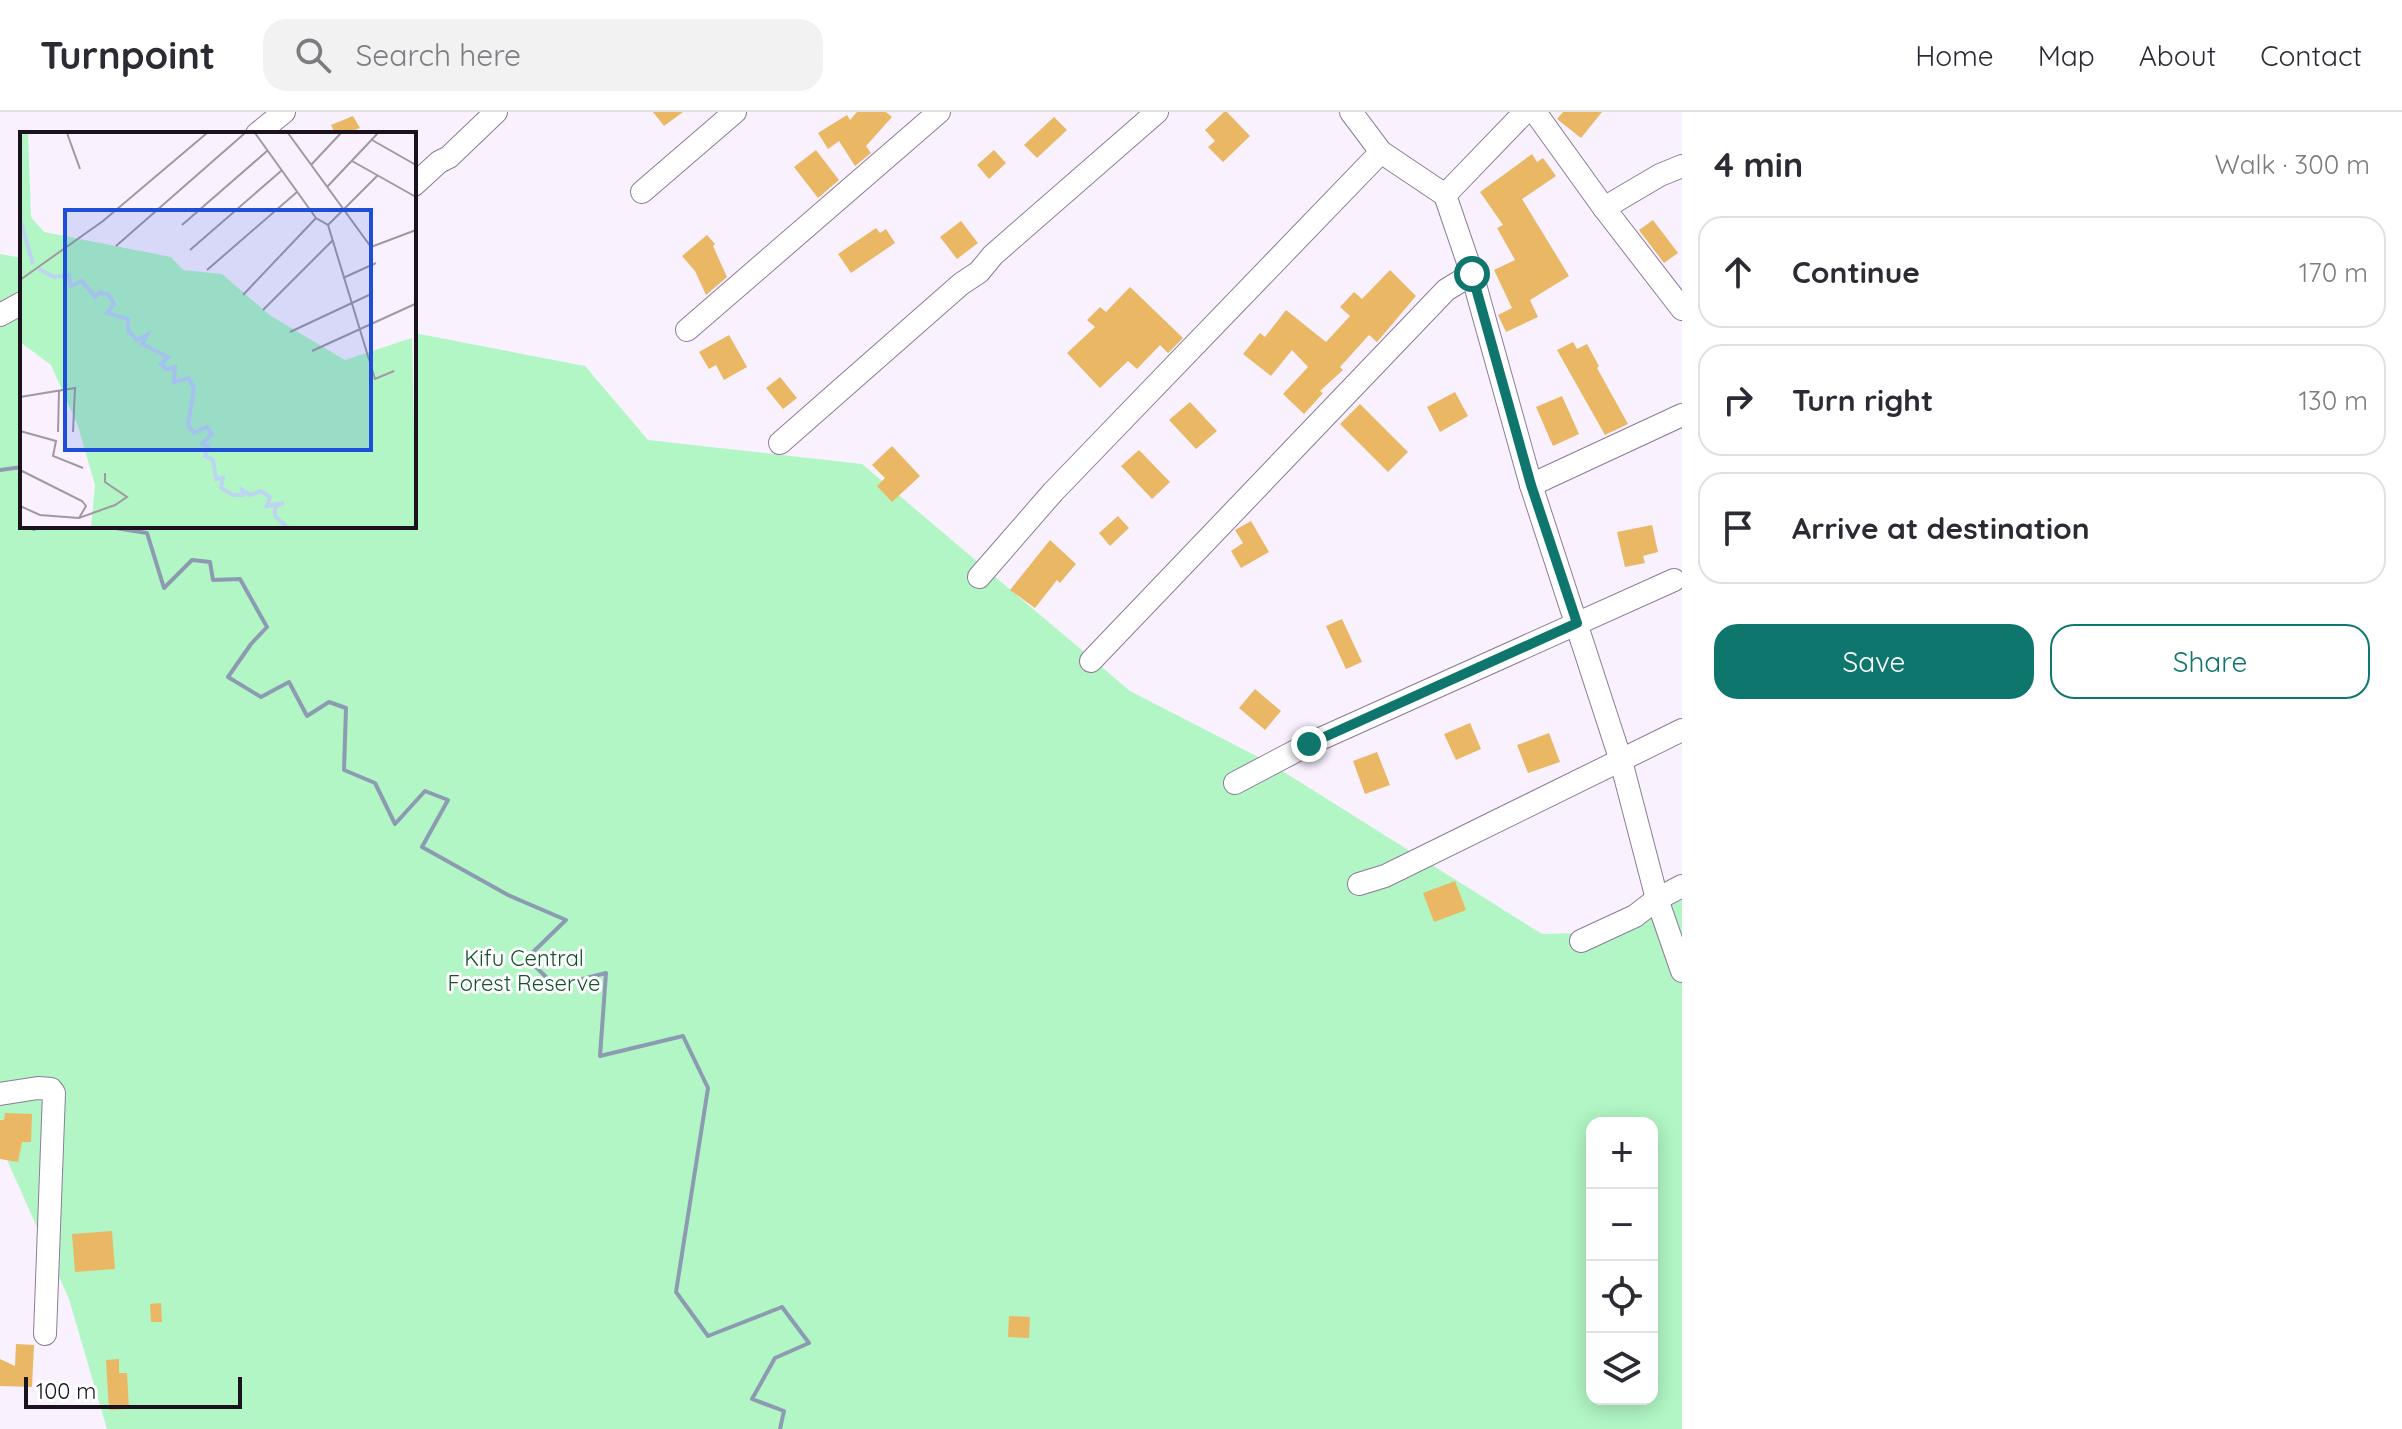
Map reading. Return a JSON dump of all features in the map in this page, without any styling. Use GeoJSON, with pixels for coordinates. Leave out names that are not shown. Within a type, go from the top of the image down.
{"type":"FeatureCollection","features":[{"type":"Feature","properties":{"kind":"street"},"geometry":{"type":"LineString","coordinates":[[259,132],[284,112]]}},
{"type":"Feature","properties":{"kind":"street"},"geometry":{"type":"LineString","coordinates":[[416,183],[496,112]]}},
{"type":"Feature","properties":{"kind":"street"},"geometry":{"type":"LineString","coordinates":[[642,192],[735,112]]}},
{"type":"Feature","properties":{"kind":"street"},"geometry":{"type":"LineString","coordinates":[[687,330],[939,112]]}},
{"type":"Feature","properties":{"kind":"street"},"geometry":{"type":"LineString","coordinates":[[780,443],[961,284],[979,272],[993,255],[1157,112]]}},
{"type":"Feature","properties":{"kind":"street"},"geometry":{"type":"LineString","coordinates":[[1351,112],[1381,152],[1445,195],[1472,274],[1531,485],[1621,761],[1657,899],[1682,971]]}},
{"type":"Feature","properties":{"kind":"street"},"geometry":{"type":"LineString","coordinates":[[1445,195],[1525,112]]}},
{"type":"Feature","properties":{"kind":"street"},"geometry":{"type":"LineString","coordinates":[[1535,112],[1682,309]]}},
{"type":"Feature","properties":{"kind":"street"},"geometry":{"type":"LineString","coordinates":[[979,577],[1053,492],[1381,152]]}},
{"type":"Feature","properties":{"kind":"street"},"geometry":{"type":"LineString","coordinates":[[1604,208],[1660,175],[1682,166]]}},
{"type":"Feature","properties":{"kind":"street"},"geometry":{"type":"LineString","coordinates":[[1091,661],[1446,290],[1472,274]]}},
{"type":"Feature","properties":{"kind":"street"},"geometry":{"type":"LineString","coordinates":[[0,315],[20,304]]}},
{"type":"Feature","properties":{"kind":"street"},"geometry":{"type":"LineString","coordinates":[[1531,485],[1682,415]]}},
{"type":"Feature","properties":{"kind":"street"},"geometry":{"type":"LineString","coordinates":[[1235,783],[1309,744],[1674,580]]}},
{"type":"Feature","properties":{"kind":"street"},"geometry":{"type":"LineString","coordinates":[[1359,884],[1385,876],[1682,730]]}},
{"type":"Feature","properties":{"kind":"street"},"geometry":{"type":"LineString","coordinates":[[1581,941],[1635,916],[1657,899],[1682,886]]}},
{"type":"Feature","properties":{"kind":"street"},"geometry":{"type":"LineString","coordinates":[[0,1094],[38,1088],[51,1089],[54,1093],[45,1334]]}},
{"type":"Feature","properties":{"kind":"green space","name":"Kifu Central Forest Reserve"},"geometry":{"type":"Polygon","coordinates":[[[0,254],[20,258],[20,528],[416,528],[416,333],[585,366],[648,440],[862,464],[1130,691],[1268,762],[1542,934],[1581,933],[1682,897],[1682,1429],[107,1429],[69,1299],[0,1144],[0,254]]]}},
{"type":"Feature","properties":{"kind":"building"},"geometry":{"type":"Polygon","coordinates":[[[653,112],[683,112],[664,126],[653,112]]]}},
{"type":"Feature","properties":{"kind":"building"},"geometry":{"type":"Polygon","coordinates":[[[857,112],[886,112],[892,117],[866,146],[871,153],[855,166],[839,141],[828,149],[818,133],[847,115],[850,120],[857,112]]]}},
{"type":"Feature","properties":{"kind":"building"},"geometry":{"type":"Polygon","coordinates":[[[1224,112],[1250,136],[1223,162],[1208,147],[1215,141],[1205,130],[1224,112]]]}},
{"type":"Feature","properties":{"kind":"building"},"geometry":{"type":"Polygon","coordinates":[[[1563,112],[1602,112],[1581,138],[1557,119],[1563,112]]]}},
{"type":"Feature","properties":{"kind":"building"},"geometry":{"type":"Polygon","coordinates":[[[353,116],[360,128],[334,132],[331,125],[353,116]]]}},
{"type":"Feature","properties":{"kind":"building"},"geometry":{"type":"Polygon","coordinates":[[[1054,117],[1067,130],[1037,158],[1024,145],[1054,117]]]}},
{"type":"Feature","properties":{"kind":"building"},"geometry":{"type":"Polygon","coordinates":[[[816,150],[839,180],[818,198],[794,167],[816,150]]]}},
{"type":"Feature","properties":{"kind":"building"},"geometry":{"type":"Polygon","coordinates":[[[994,150],[1006,163],[989,179],[977,165],[994,150]]]}},
{"type":"Feature","properties":{"kind":"building"},"geometry":{"type":"Polygon","coordinates":[[[1532,154],[1537,162],[1543,158],[1556,176],[1522,199],[1569,276],[1530,300],[1538,317],[1506,332],[1498,315],[1512,308],[1494,270],[1515,260],[1497,228],[1503,225],[1480,192],[1532,154]]]}},
{"type":"Feature","properties":{"kind":"building"},"geometry":{"type":"Polygon","coordinates":[[[1653,220],[1678,253],[1664,263],[1639,230],[1653,220]]]}},
{"type":"Feature","properties":{"kind":"building"},"geometry":{"type":"Polygon","coordinates":[[[961,221],[978,243],[957,259],[940,237],[961,221]]]}},
{"type":"Feature","properties":{"kind":"building"},"geometry":{"type":"Polygon","coordinates":[[[876,228],[880,233],[886,229],[895,243],[851,273],[838,254],[876,228]]]}},
{"type":"Feature","properties":{"kind":"building"},"geometry":{"type":"Polygon","coordinates":[[[707,235],[715,244],[713,246],[727,277],[706,295],[695,271],[682,256],[707,235]]]}},
{"type":"Feature","properties":{"kind":"building"},"geometry":{"type":"Polygon","coordinates":[[[1390,270],[1416,296],[1377,342],[1369,335],[1304,414],[1283,394],[1308,367],[1292,350],[1271,376],[1243,354],[1260,333],[1265,337],[1286,310],[1326,342],[1350,316],[1340,307],[1354,292],[1362,299],[1390,270]]]}},
{"type":"Feature","properties":{"kind":"building"},"geometry":{"type":"Polygon","coordinates":[[[1130,287],[1183,338],[1168,353],[1160,345],[1137,369],[1128,361],[1100,388],[1067,353],[1095,327],[1087,320],[1100,307],[1106,312],[1130,287]]]}},
{"type":"Feature","properties":{"kind":"building"},"geometry":{"type":"Polygon","coordinates":[[[729,335],[747,367],[724,380],[716,365],[709,369],[699,352],[729,335]]]}},
{"type":"Feature","properties":{"kind":"building"},"geometry":{"type":"Polygon","coordinates":[[[1573,342],[1577,349],[1587,344],[1628,424],[1605,435],[1557,350],[1573,342]]]}},
{"type":"Feature","properties":{"kind":"building"},"geometry":{"type":"Polygon","coordinates":[[[780,377],[797,398],[783,409],[766,388],[780,377]]]}},
{"type":"Feature","properties":{"kind":"building"},"geometry":{"type":"Polygon","coordinates":[[[1455,392],[1468,416],[1440,432],[1427,407],[1455,392]]]}},
{"type":"Feature","properties":{"kind":"building"},"geometry":{"type":"Polygon","coordinates":[[[1562,396],[1579,434],[1553,446],[1536,407],[1562,396]]]}},
{"type":"Feature","properties":{"kind":"building"},"geometry":{"type":"Polygon","coordinates":[[[1190,402],[1217,431],[1196,449],[1169,420],[1190,402]]]}},
{"type":"Feature","properties":{"kind":"building"},"geometry":{"type":"Polygon","coordinates":[[[1360,404],[1408,452],[1388,472],[1340,424],[1360,404]]]}},
{"type":"Feature","properties":{"kind":"building"},"geometry":{"type":"Polygon","coordinates":[[[892,446],[920,476],[892,502],[877,486],[885,478],[872,465],[892,446]]]}},
{"type":"Feature","properties":{"kind":"building"},"geometry":{"type":"Polygon","coordinates":[[[1139,450],[1170,482],[1152,499],[1121,466],[1139,450]]]}},
{"type":"Feature","properties":{"kind":"building"},"geometry":{"type":"Polygon","coordinates":[[[1118,516],[1129,528],[1110,546],[1099,533],[1118,516]]]}},
{"type":"Feature","properties":{"kind":"building"},"geometry":{"type":"Polygon","coordinates":[[[1251,521],[1269,552],[1241,568],[1231,551],[1243,543],[1235,530],[1251,521]]]}},
{"type":"Feature","properties":{"kind":"building"},"geometry":{"type":"Polygon","coordinates":[[[1652,525],[1658,552],[1643,556],[1645,563],[1625,567],[1617,532],[1652,525]]]}},
{"type":"Feature","properties":{"kind":"building"},"geometry":{"type":"Polygon","coordinates":[[[1050,540],[1076,564],[1060,583],[1057,580],[1035,608],[1010,590],[1050,540]]]}},
{"type":"Feature","properties":{"kind":"building"},"geometry":{"type":"Polygon","coordinates":[[[1342,619],[1362,662],[1346,669],[1326,626],[1342,619]]]}},
{"type":"Feature","properties":{"kind":"building"},"geometry":{"type":"Polygon","coordinates":[[[1255,689],[1281,711],[1265,730],[1239,708],[1255,689]]]}},
{"type":"Feature","properties":{"kind":"building"},"geometry":{"type":"Polygon","coordinates":[[[1470,723],[1481,749],[1456,760],[1444,734],[1470,723]]]}},
{"type":"Feature","properties":{"kind":"building"},"geometry":{"type":"Polygon","coordinates":[[[1549,733],[1560,762],[1528,773],[1517,745],[1549,733]]]}},
{"type":"Feature","properties":{"kind":"building"},"geometry":{"type":"Polygon","coordinates":[[[1377,752],[1390,785],[1365,794],[1353,761],[1377,752]]]}},
{"type":"Feature","properties":{"kind":"building"},"geometry":{"type":"Polygon","coordinates":[[[1455,881],[1466,910],[1434,922],[1423,893],[1455,881]]]}},
{"type":"Feature","properties":{"kind":"building"},"geometry":{"type":"Polygon","coordinates":[[[5,1113],[32,1114],[31,1142],[22,1142],[18,1162],[0,1159],[0,1120],[4,1120],[5,1113]]]}},
{"type":"Feature","properties":{"kind":"building"},"geometry":{"type":"Polygon","coordinates":[[[112,1231],[115,1269],[75,1272],[72,1234],[112,1231]]]}},
{"type":"Feature","properties":{"kind":"building"},"geometry":{"type":"Polygon","coordinates":[[[161,1303],[162,1322],[151,1322],[150,1304],[161,1303]]]}},
{"type":"Feature","properties":{"kind":"building"},"geometry":{"type":"Polygon","coordinates":[[[1009,1316],[1030,1317],[1029,1338],[1008,1337],[1009,1316]]]}},
{"type":"Feature","properties":{"kind":"building"},"geometry":{"type":"Polygon","coordinates":[[[16,1344],[34,1345],[32,1387],[0,1386],[0,1359],[15,1366],[16,1344]]]}},
{"type":"Feature","properties":{"kind":"building"},"geometry":{"type":"Polygon","coordinates":[[[119,1359],[119,1373],[127,1373],[129,1409],[109,1410],[106,1360],[119,1359]]]}},
{"type":"Feature","properties":{"kind":"waterway"},"geometry":{"type":"LineString","coordinates":[[0,470],[20,467]]}},
{"type":"Feature","properties":{"kind":"waterway"},"geometry":{"type":"LineString","coordinates":[[116,528],[147,533],[164,588],[192,560],[210,562],[213,580],[240,579],[267,627],[228,677],[261,697],[289,682],[307,716],[329,702],[346,708],[344,770],[375,783],[395,824],[425,791],[448,800],[422,847],[508,895],[566,920],[527,958],[555,986],[606,973],[600,1056],[683,1036],[708,1088],[676,1292],[708,1336],[782,1307],[809,1343],[775,1358],[752,1399],[784,1411],[780,1429]]}},
{"type":"Feature","properties":{"kind":"route"},"geometry":{"type":"LineString","coordinates":[[1309,744],[1577,623],[1531,485],[1472,274]]}}]}
